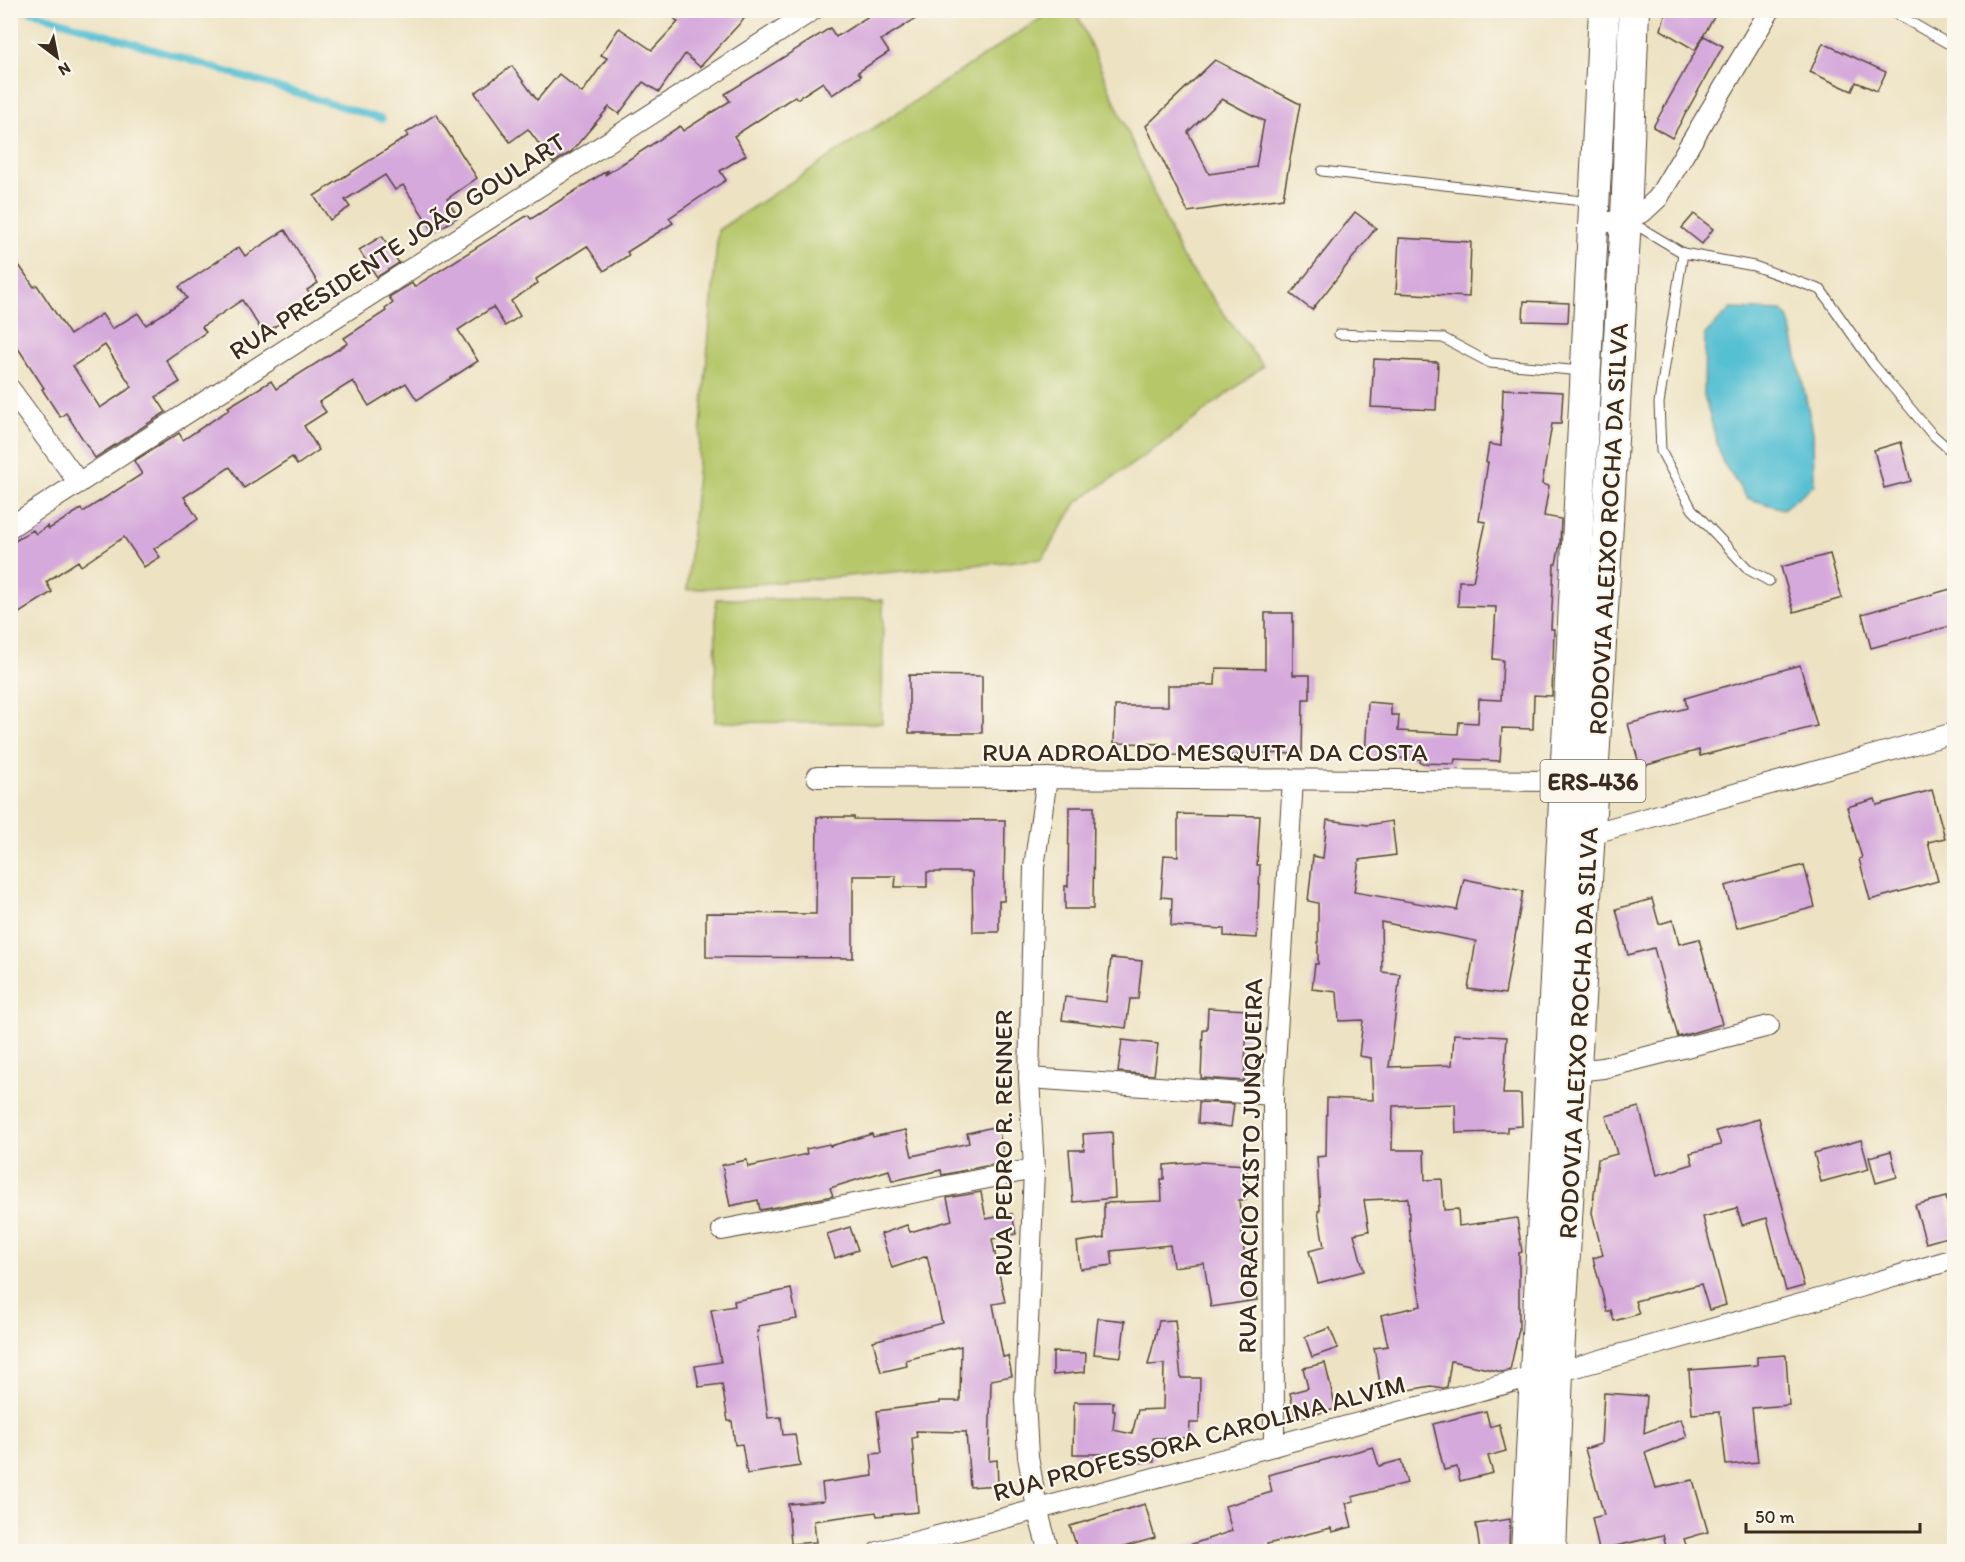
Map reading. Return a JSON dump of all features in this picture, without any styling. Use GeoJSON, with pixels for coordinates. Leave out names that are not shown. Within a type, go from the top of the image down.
{"type":"FeatureCollection","features":[{"type":"Feature","properties":{"kind":"main road","name":"RODOVIA ALEIXO ROCHA DA SILVA"},"geometry":{"type":"LineString","coordinates":[[1579,781],[1585,371],[1604,10]]}},
{"type":"Feature","properties":{"kind":"main road","name":"RODOVIA ALEIXO ROCHA DA SILVA"},"geometry":{"type":"LineString","coordinates":[[1551,1551],[1546,1374],[1579,781],[1626,219],[1634,10]]}},
{"type":"Feature","properties":{"kind":"main road","name":"RODOVIA ALEIXO ROCHA DA SILVA"},"geometry":{"type":"LineString","coordinates":[[1526,1551],[1576,1071],[1576,834]]}},
{"type":"Feature","properties":{"kind":"street","name":"RUA PRESIDENTE JOÃO GOULART"},"geometry":{"type":"LineString","coordinates":[[10,527],[813,10]]}},
{"type":"Feature","properties":{"kind":"street"},"geometry":{"type":"LineString","coordinates":[[1593,213],[1626,219],[1643,212],[1658,198],[1770,10]]}},
{"type":"Feature","properties":{"kind":"street"},"geometry":{"type":"LineString","coordinates":[[10,389],[79,483]]}},
{"type":"Feature","properties":{"kind":"street"},"geometry":{"type":"LineString","coordinates":[[1576,834],[1954,733]]}},
{"type":"Feature","properties":{"kind":"street","name":"RUA ADROALDO MESQUITA DA COSTA"},"geometry":{"type":"LineString","coordinates":[[817,777],[1579,781]]}},
{"type":"Feature","properties":{"kind":"street","name":"RUA PEDRO R. RENNER"},"geometry":{"type":"LineString","coordinates":[[1047,778],[1034,867],[1029,1078],[1034,1169],[1025,1400],[1028,1456],[1037,1509],[1049,1551]]}},
{"type":"Feature","properties":{"kind":"street","name":"RUA ORACIO XISTO JUNQUEIRA"},"geometry":{"type":"LineString","coordinates":[[1274,1446],[1273,1095],[1293,780]]}},
{"type":"Feature","properties":{"kind":"street"},"geometry":{"type":"LineString","coordinates":[[1576,1071],[1603,1068],[1769,1026]]}},
{"type":"Feature","properties":{"kind":"street"},"geometry":{"type":"LineString","coordinates":[[1029,1078],[1273,1095]]}},
{"type":"Feature","properties":{"kind":"street"},"geometry":{"type":"LineString","coordinates":[[722,1230],[1034,1169]]}},
{"type":"Feature","properties":{"kind":"street","name":"RUA PROFESSORA CAROLINA ALVIM"},"geometry":{"type":"LineString","coordinates":[[878,1551],[1546,1374],[1833,1295],[1954,1259]]}},
{"type":"Feature","properties":{"kind":"lane"},"geometry":{"type":"LineString","coordinates":[[1889,10],[1947,43]]}},
{"type":"Feature","properties":{"kind":"lane"},"geometry":{"type":"LineString","coordinates":[[1322,171],[1593,213]]}},
{"type":"Feature","properties":{"kind":"lane"},"geometry":{"type":"LineString","coordinates":[[1626,219],[1683,253],[1754,266],[1821,290],[1873,364],[1931,434],[1954,454]]}},
{"type":"Feature","properties":{"kind":"lane"},"geometry":{"type":"LineString","coordinates":[[1683,253],[1659,403],[1661,452],[1692,509],[1749,570],[1768,581]]}},
{"type":"Feature","properties":{"kind":"lane"},"geometry":{"type":"LineString","coordinates":[[1339,334],[1443,338],[1490,363],[1585,371]]}},
{"type":"Feature","properties":{"kind":"green space"},"geometry":{"type":"Polygon","coordinates":[[[1052,11],[1076,11],[1181,256],[1263,366],[1170,438],[1076,503],[1042,559],[687,590],[718,230],[1052,11]]]}},
{"type":"Feature","properties":{"kind":"green space"},"geometry":{"type":"Polygon","coordinates":[[[716,599],[883,600],[882,723],[715,722],[716,599]]]}},
{"type":"Feature","properties":{"kind":"water"},"geometry":{"type":"Polygon","coordinates":[[[1731,309],[1782,311],[1789,319],[1813,432],[1814,485],[1783,509],[1747,498],[1722,461],[1704,395],[1705,334],[1731,309]]]}},
{"type":"Feature","properties":{"kind":"building"},"geometry":{"type":"Polygon","coordinates":[[[665,10],[752,10],[700,67],[685,54],[659,92],[643,82],[619,114],[609,107],[571,152],[553,163],[528,129],[510,142],[475,93],[512,66],[537,100],[559,74],[582,93],[607,58],[601,55],[619,28],[652,50],[678,22],[665,10]]]}},
{"type":"Feature","properties":{"kind":"building"},"geometry":{"type":"Polygon","coordinates":[[[878,10],[930,10],[881,40],[889,52],[858,72],[861,76],[832,95],[823,82],[797,99],[795,96],[734,136],[746,155],[720,171],[726,180],[669,218],[673,223],[627,252],[629,255],[604,271],[587,246],[536,279],[538,283],[511,301],[520,316],[505,326],[493,307],[458,330],[478,361],[417,400],[406,383],[369,406],[353,381],[319,402],[326,412],[304,426],[319,450],[297,465],[292,457],[244,488],[230,467],[184,497],[198,519],[154,549],[160,557],[144,567],[124,537],[81,566],[78,561],[46,582],[52,592],[10,619],[10,544],[33,530],[36,534],[47,526],[49,529],[81,509],[83,512],[142,474],[134,461],[179,433],[183,440],[230,409],[228,407],[271,381],[276,389],[348,343],[344,338],[386,311],[385,309],[393,303],[389,297],[412,283],[414,287],[528,215],[531,219],[608,170],[605,175],[680,126],[683,131],[730,101],[725,94],[830,28],[836,37],[878,10]]]}},
{"type":"Feature","properties":{"kind":"building"},"geometry":{"type":"Polygon","coordinates":[[[1666,10],[1718,10],[1695,50],[1661,30],[1666,10]]]}},
{"type":"Feature","properties":{"kind":"building"},"geometry":{"type":"Polygon","coordinates":[[[1704,36],[1723,46],[1672,138],[1653,127],[1704,36]]]}},
{"type":"Feature","properties":{"kind":"building"},"geometry":{"type":"Polygon","coordinates":[[[1823,43],[1886,72],[1877,91],[1856,82],[1852,91],[1810,72],[1823,43]]]}},
{"type":"Feature","properties":{"kind":"building"},"geometry":{"type":"Polygon","coordinates":[[[1215,60],[1300,104],[1283,198],[1188,212],[1146,126],[1215,60]],[[1222,99],[1188,132],[1209,174],[1256,167],[1264,121],[1222,99]]]}},
{"type":"Feature","properties":{"kind":"building"},"geometry":{"type":"Polygon","coordinates":[[[436,114],[477,178],[447,199],[458,217],[434,232],[403,185],[395,190],[385,175],[345,200],[350,207],[330,220],[314,196],[408,136],[406,133],[436,114]]]}},
{"type":"Feature","properties":{"kind":"building"},"geometry":{"type":"Polygon","coordinates":[[[1355,212],[1376,228],[1312,310],[1291,294],[1355,212]]]}},
{"type":"Feature","properties":{"kind":"building"},"geometry":{"type":"Polygon","coordinates":[[[1694,214],[1713,229],[1702,244],[1682,228],[1694,214]]]}},
{"type":"Feature","properties":{"kind":"building"},"geometry":{"type":"Polygon","coordinates":[[[285,230],[318,283],[307,290],[311,296],[291,309],[294,313],[264,334],[242,300],[202,327],[206,332],[166,360],[180,382],[156,397],[166,412],[95,458],[66,413],[60,417],[10,336],[10,252],[34,287],[37,285],[70,335],[102,314],[112,329],[138,313],[146,325],[187,298],[179,287],[239,247],[245,256],[285,230]],[[105,345],[73,366],[100,408],[132,387],[105,345]]]}},
{"type":"Feature","properties":{"kind":"building"},"geometry":{"type":"Polygon","coordinates":[[[382,236],[399,263],[377,277],[359,250],[382,236]]]}},
{"type":"Feature","properties":{"kind":"building"},"geometry":{"type":"Polygon","coordinates":[[[1399,238],[1471,242],[1469,297],[1396,293],[1399,238]]]}},
{"type":"Feature","properties":{"kind":"building"},"geometry":{"type":"Polygon","coordinates":[[[1524,301],[1569,303],[1568,322],[1523,321],[1524,301]]]}},
{"type":"Feature","properties":{"kind":"building"},"geometry":{"type":"Polygon","coordinates":[[[1374,359],[1438,362],[1436,410],[1371,407],[1374,359]]]}},
{"type":"Feature","properties":{"kind":"building"},"geometry":{"type":"Polygon","coordinates":[[[1503,389],[1563,392],[1561,424],[1552,424],[1542,484],[1549,486],[1544,516],[1561,519],[1560,544],[1556,564],[1554,564],[1551,629],[1554,629],[1552,696],[1534,695],[1533,729],[1502,728],[1500,761],[1455,759],[1454,764],[1420,763],[1420,759],[1365,757],[1368,702],[1391,704],[1391,715],[1399,715],[1398,731],[1458,734],[1459,722],[1478,723],[1479,699],[1501,700],[1503,660],[1493,659],[1496,607],[1458,606],[1459,581],[1473,581],[1486,522],[1479,521],[1488,462],[1486,462],[1489,444],[1501,446],[1503,389]]]}},
{"type":"Feature","properties":{"kind":"building"},"geometry":{"type":"Polygon","coordinates":[[[1901,442],[1911,481],[1884,488],[1874,450],[1901,442]]]}},
{"type":"Feature","properties":{"kind":"building"},"geometry":{"type":"Polygon","coordinates":[[[1830,554],[1842,598],[1794,612],[1781,567],[1830,554]]]}},
{"type":"Feature","properties":{"kind":"building"},"geometry":{"type":"Polygon","coordinates":[[[1954,588],[1954,625],[1871,648],[1862,614],[1954,588]]]}},
{"type":"Feature","properties":{"kind":"building"},"geometry":{"type":"Polygon","coordinates":[[[1265,613],[1293,613],[1293,675],[1310,675],[1310,699],[1303,699],[1302,754],[1168,755],[1168,744],[1114,743],[1115,706],[1168,706],[1168,685],[1215,685],[1216,668],[1265,669],[1265,613]]]}},
{"type":"Feature","properties":{"kind":"building"},"geometry":{"type":"Polygon","coordinates":[[[1800,665],[1817,726],[1700,756],[1699,750],[1640,767],[1628,724],[1687,708],[1685,698],[1800,665]]]}},
{"type":"Feature","properties":{"kind":"building"},"geometry":{"type":"Polygon","coordinates":[[[909,675],[982,676],[982,733],[909,733],[909,675]]]}},
{"type":"Feature","properties":{"kind":"building"},"geometry":{"type":"Polygon","coordinates":[[[1932,790],[1945,838],[1928,842],[1938,881],[1870,900],[1859,859],[1862,858],[1847,807],[1875,799],[1877,805],[1932,790]]]}},
{"type":"Feature","properties":{"kind":"building"},"geometry":{"type":"Polygon","coordinates":[[[1069,807],[1094,807],[1093,909],[1065,909],[1065,886],[1068,886],[1069,807]]]}},
{"type":"Feature","properties":{"kind":"building"},"geometry":{"type":"Polygon","coordinates":[[[1178,814],[1260,816],[1257,938],[1224,936],[1224,929],[1171,926],[1172,898],[1161,897],[1164,855],[1178,856],[1178,814]]]}},
{"type":"Feature","properties":{"kind":"building"},"geometry":{"type":"Polygon","coordinates":[[[817,817],[1005,820],[1004,901],[999,901],[999,932],[973,932],[972,872],[927,872],[927,887],[895,887],[896,876],[853,876],[853,958],[706,957],[706,913],[816,914],[817,817]]]}},
{"type":"Feature","properties":{"kind":"building"},"geometry":{"type":"Polygon","coordinates":[[[1327,820],[1368,825],[1392,821],[1396,855],[1359,860],[1354,892],[1457,910],[1464,879],[1523,891],[1505,994],[1468,989],[1476,941],[1381,922],[1382,972],[1400,974],[1389,1067],[1452,1065],[1454,1034],[1507,1037],[1503,1094],[1521,1094],[1522,1126],[1507,1127],[1507,1132],[1456,1133],[1455,1104],[1393,1106],[1392,1150],[1424,1150],[1425,1180],[1442,1179],[1444,1210],[1458,1209],[1459,1226],[1517,1218],[1522,1252],[1519,1253],[1519,1329],[1510,1370],[1502,1372],[1451,1361],[1447,1387],[1443,1388],[1431,1386],[1382,1395],[1374,1348],[1388,1346],[1381,1315],[1421,1306],[1410,1237],[1408,1198],[1364,1200],[1369,1231],[1354,1234],[1364,1271],[1318,1283],[1309,1251],[1324,1247],[1318,1211],[1320,1210],[1317,1157],[1326,1156],[1327,1098],[1373,1100],[1371,1058],[1359,1056],[1363,1020],[1339,1021],[1337,992],[1312,989],[1315,964],[1318,964],[1318,903],[1308,901],[1313,856],[1323,858],[1327,820]]]}},
{"type":"Feature","properties":{"kind":"building"},"geometry":{"type":"Polygon","coordinates":[[[1804,865],[1815,907],[1737,928],[1725,886],[1804,865]]]}},
{"type":"Feature","properties":{"kind":"building"},"geometry":{"type":"Polygon","coordinates":[[[1652,899],[1659,924],[1673,920],[1679,944],[1699,939],[1722,1024],[1678,1037],[1654,948],[1628,955],[1616,909],[1652,899]]]}},
{"type":"Feature","properties":{"kind":"building"},"geometry":{"type":"Polygon","coordinates":[[[1111,958],[1142,961],[1138,999],[1130,999],[1126,1028],[1062,1020],[1065,997],[1106,1002],[1111,958]]]}},
{"type":"Feature","properties":{"kind":"building"},"geometry":{"type":"Polygon","coordinates":[[[1208,1008],[1248,1010],[1244,1081],[1201,1078],[1203,1029],[1207,1029],[1208,1008]]]}},
{"type":"Feature","properties":{"kind":"building"},"geometry":{"type":"Polygon","coordinates":[[[1122,1040],[1158,1044],[1154,1075],[1118,1072],[1122,1040]]]}},
{"type":"Feature","properties":{"kind":"building"},"geometry":{"type":"Polygon","coordinates":[[[1199,1102],[1234,1104],[1231,1127],[1198,1123],[1199,1102]]]}},
{"type":"Feature","properties":{"kind":"building"},"geometry":{"type":"Polygon","coordinates":[[[1639,1107],[1657,1175],[1693,1164],[1690,1153],[1721,1145],[1716,1131],[1759,1119],[1804,1286],[1786,1291],[1767,1218],[1742,1225],[1737,1208],[1703,1217],[1726,1305],[1709,1310],[1701,1284],[1635,1301],[1639,1314],[1614,1321],[1611,1310],[1607,1312],[1593,1258],[1603,1255],[1592,1213],[1598,1159],[1617,1154],[1606,1116],[1639,1107]]]}},
{"type":"Feature","properties":{"kind":"building"},"geometry":{"type":"Polygon","coordinates":[[[998,1126],[1005,1162],[942,1175],[941,1170],[892,1181],[889,1170],[830,1188],[833,1196],[760,1210],[758,1200],[730,1206],[722,1165],[747,1160],[748,1167],[807,1154],[806,1149],[829,1144],[830,1146],[872,1134],[873,1137],[906,1130],[912,1156],[969,1143],[967,1133],[998,1126]]]}},
{"type":"Feature","properties":{"kind":"building"},"geometry":{"type":"Polygon","coordinates":[[[1112,1132],[1115,1198],[1073,1202],[1069,1150],[1084,1150],[1083,1134],[1112,1132]]]}},
{"type":"Feature","properties":{"kind":"building"},"geometry":{"type":"Polygon","coordinates":[[[1861,1140],[1869,1169],[1821,1182],[1814,1153],[1861,1140]]]}},
{"type":"Feature","properties":{"kind":"building"},"geometry":{"type":"Polygon","coordinates":[[[1891,1151],[1897,1177],[1876,1183],[1869,1157],[1891,1151]]]}},
{"type":"Feature","properties":{"kind":"building"},"geometry":{"type":"Polygon","coordinates":[[[1200,1162],[1247,1165],[1246,1200],[1239,1200],[1245,1260],[1250,1259],[1257,1300],[1211,1307],[1204,1263],[1173,1267],[1170,1245],[1111,1251],[1113,1265],[1080,1269],[1077,1242],[1104,1238],[1104,1203],[1162,1201],[1161,1179],[1164,1179],[1164,1165],[1200,1162]]]}},
{"type":"Feature","properties":{"kind":"building"},"geometry":{"type":"Polygon","coordinates":[[[981,1192],[986,1219],[1012,1214],[1016,1234],[992,1239],[1005,1302],[993,1304],[1003,1357],[1008,1356],[1012,1376],[991,1380],[989,1461],[997,1460],[998,1485],[970,1487],[966,1432],[916,1431],[917,1437],[912,1438],[918,1512],[877,1516],[876,1512],[814,1521],[816,1542],[791,1544],[788,1504],[824,1501],[822,1483],[873,1476],[871,1454],[882,1453],[877,1411],[940,1403],[940,1401],[960,1401],[961,1346],[906,1360],[907,1366],[881,1372],[873,1341],[942,1323],[927,1256],[892,1268],[881,1234],[907,1225],[910,1232],[952,1220],[947,1198],[981,1192]]]}},
{"type":"Feature","properties":{"kind":"building"},"geometry":{"type":"Polygon","coordinates":[[[1946,1197],[1954,1235],[1926,1243],[1915,1205],[1946,1197]]]}},
{"type":"Feature","properties":{"kind":"building"},"geometry":{"type":"Polygon","coordinates":[[[850,1227],[858,1250],[835,1258],[827,1234],[850,1227]]]}},
{"type":"Feature","properties":{"kind":"building"},"geometry":{"type":"Polygon","coordinates":[[[791,1289],[797,1319],[758,1326],[759,1331],[757,1331],[768,1418],[781,1417],[783,1435],[795,1434],[800,1466],[747,1474],[742,1444],[735,1445],[732,1421],[728,1421],[722,1384],[699,1387],[695,1366],[721,1362],[711,1310],[735,1306],[734,1301],[791,1289]]]}},
{"type":"Feature","properties":{"kind":"building"},"geometry":{"type":"Polygon","coordinates":[[[1098,1318],[1125,1321],[1121,1357],[1094,1354],[1098,1318]]]}},
{"type":"Feature","properties":{"kind":"building"},"geometry":{"type":"Polygon","coordinates":[[[1175,1320],[1181,1378],[1200,1378],[1199,1423],[1190,1423],[1189,1438],[1153,1438],[1154,1462],[1120,1463],[1120,1454],[1073,1454],[1074,1402],[1113,1402],[1113,1411],[1115,1411],[1113,1430],[1132,1434],[1138,1410],[1163,1409],[1164,1364],[1148,1365],[1159,1321],[1175,1320]]]}},
{"type":"Feature","properties":{"kind":"building"},"geometry":{"type":"Polygon","coordinates":[[[1330,1328],[1338,1348],[1312,1357],[1305,1337],[1330,1328]]]}},
{"type":"Feature","properties":{"kind":"building"},"geometry":{"type":"Polygon","coordinates":[[[1053,1352],[1086,1353],[1085,1372],[1053,1375],[1053,1352]]]}},
{"type":"Feature","properties":{"kind":"building"},"geometry":{"type":"Polygon","coordinates":[[[1786,1355],[1789,1405],[1752,1408],[1758,1462],[1726,1465],[1720,1412],[1692,1414],[1689,1370],[1757,1365],[1757,1357],[1786,1355]]]}},
{"type":"Feature","properties":{"kind":"building"},"geometry":{"type":"Polygon","coordinates":[[[1325,1363],[1336,1409],[1296,1419],[1290,1393],[1308,1388],[1303,1368],[1325,1363]]]}},
{"type":"Feature","properties":{"kind":"building"},"geometry":{"type":"Polygon","coordinates":[[[1604,1393],[1647,1396],[1644,1433],[1681,1419],[1687,1437],[1645,1453],[1656,1488],[1693,1480],[1708,1532],[1684,1539],[1688,1551],[1667,1551],[1663,1535],[1599,1550],[1592,1518],[1604,1515],[1585,1449],[1601,1444],[1604,1393]]]}},
{"type":"Feature","properties":{"kind":"building"},"geometry":{"type":"Polygon","coordinates":[[[1486,1411],[1490,1427],[1499,1424],[1506,1451],[1488,1456],[1493,1473],[1460,1481],[1457,1467],[1444,1470],[1433,1424],[1486,1411]]]}},
{"type":"Feature","properties":{"kind":"building"},"geometry":{"type":"Polygon","coordinates":[[[1373,1447],[1379,1466],[1401,1460],[1407,1483],[1352,1497],[1354,1501],[1346,1503],[1352,1527],[1332,1532],[1331,1528],[1267,1544],[1270,1551],[1181,1551],[1180,1548],[1232,1531],[1225,1506],[1272,1492],[1268,1475],[1373,1447]]]}},
{"type":"Feature","properties":{"kind":"building"},"geometry":{"type":"Polygon","coordinates":[[[1145,1504],[1155,1538],[1110,1551],[1078,1551],[1070,1526],[1145,1504]]]}},
{"type":"Feature","properties":{"kind":"building"},"geometry":{"type":"Polygon","coordinates":[[[1510,1519],[1509,1547],[1480,1551],[1476,1524],[1510,1519]]]}},
{"type":"Feature","properties":{"kind":"waterway"},"geometry":{"type":"LineString","coordinates":[[25,10],[382,119]]}}]}
